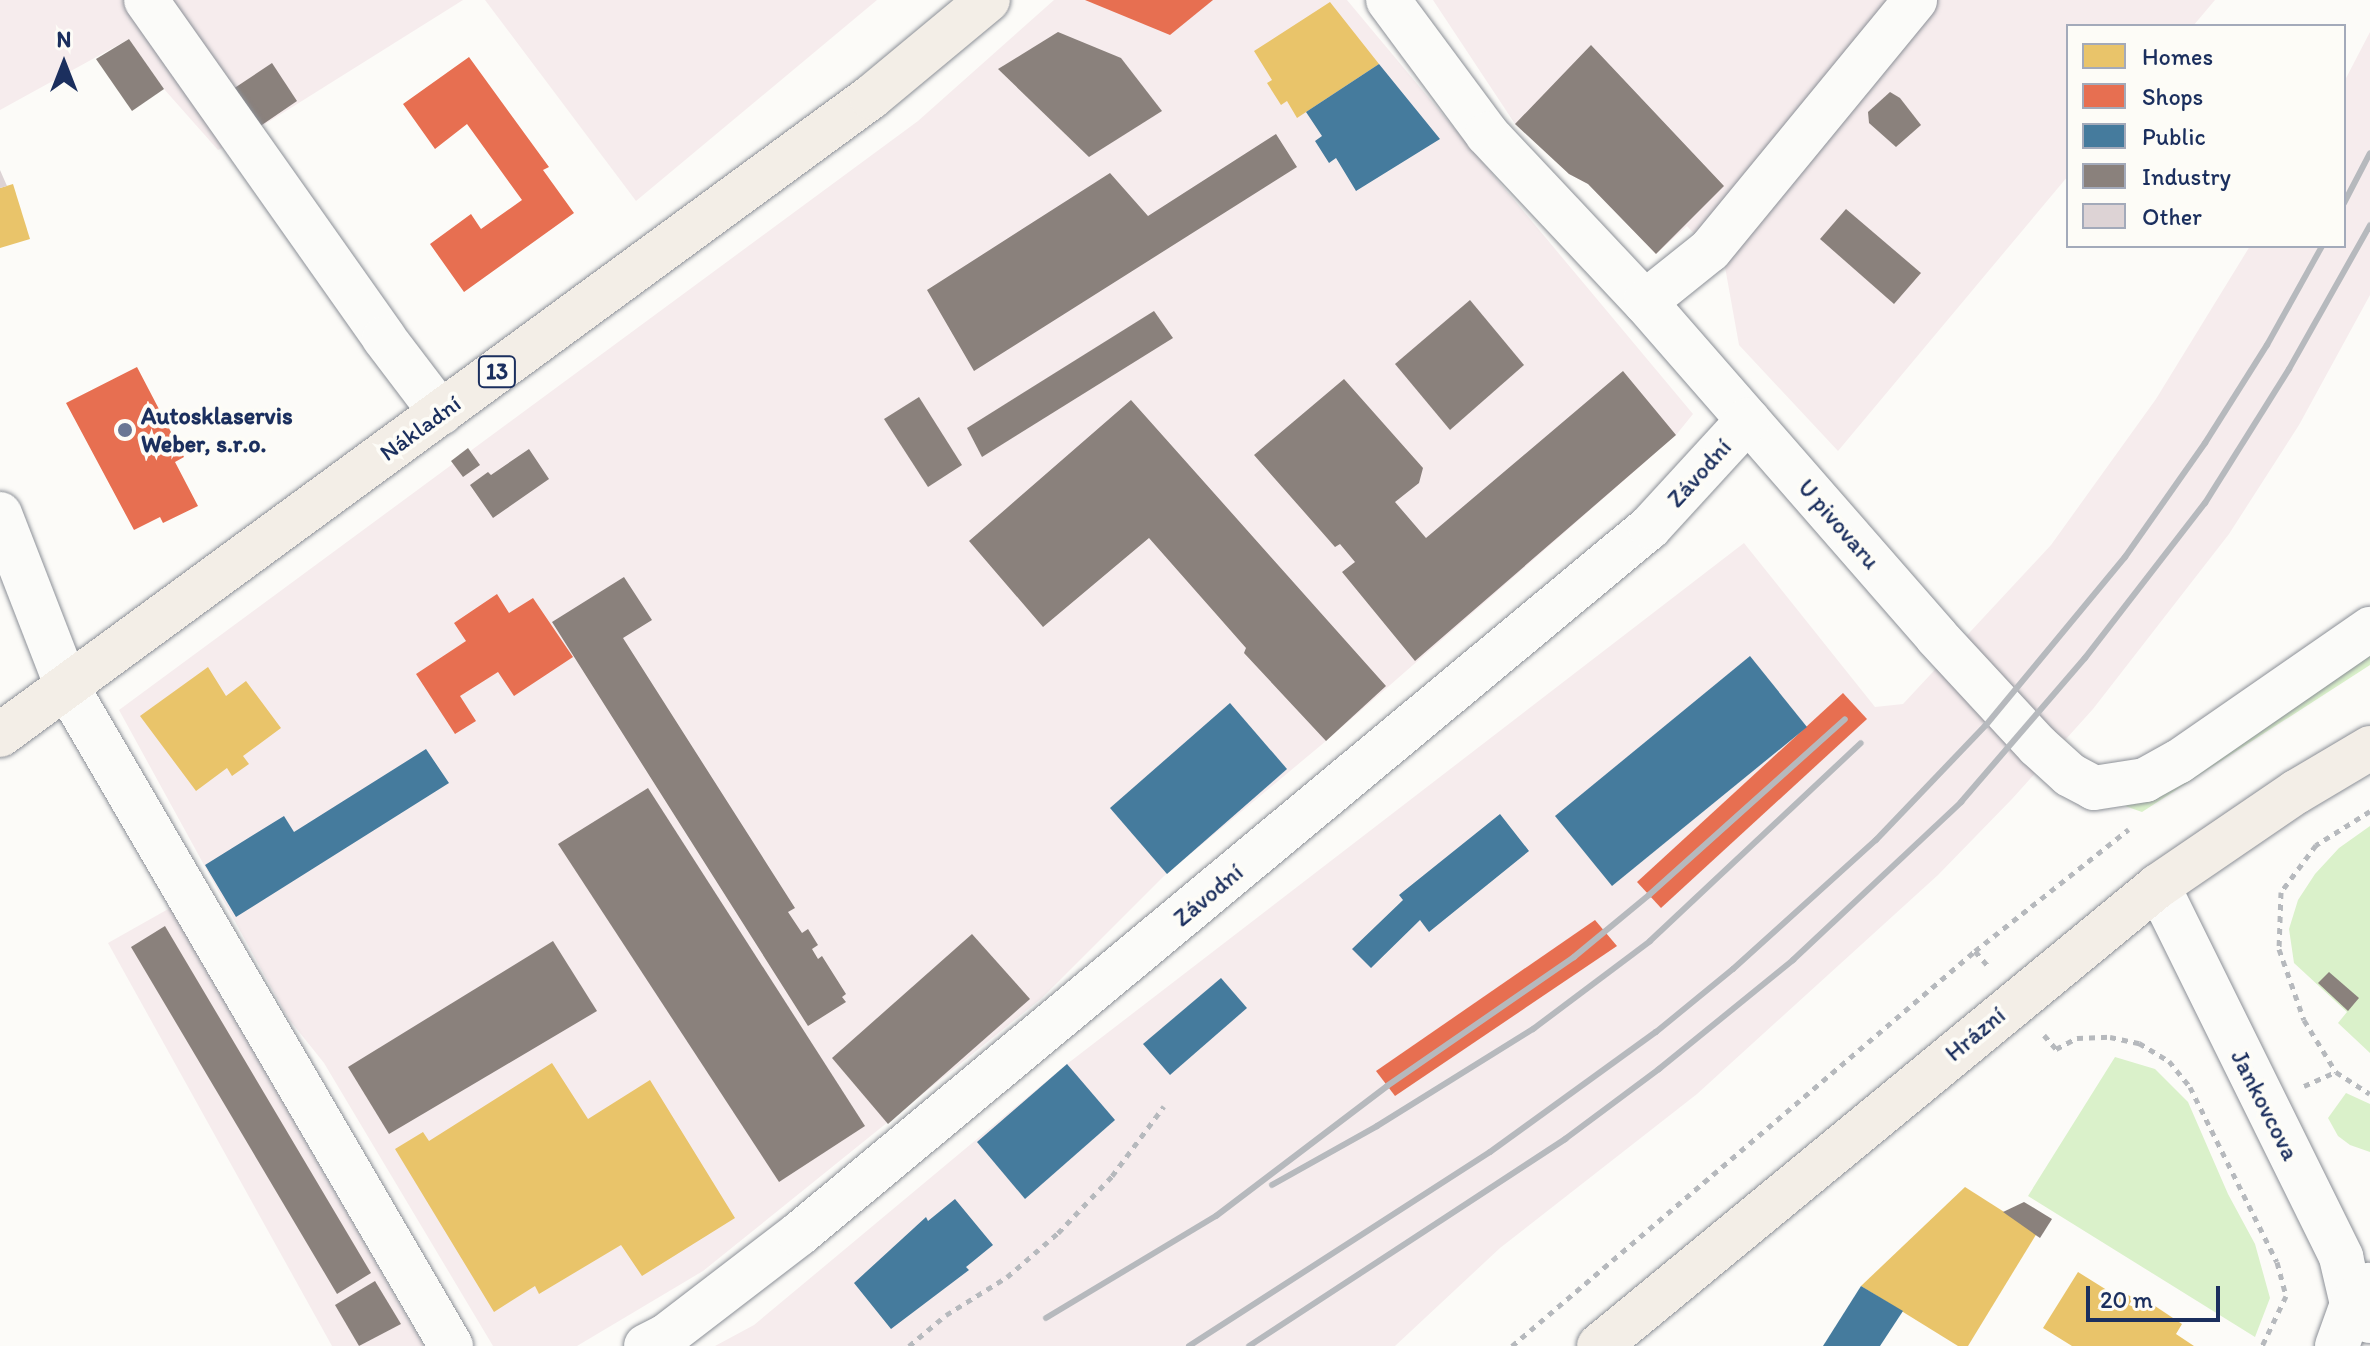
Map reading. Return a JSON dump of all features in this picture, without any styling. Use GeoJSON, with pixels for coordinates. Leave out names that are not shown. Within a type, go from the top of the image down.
{"type":"FeatureCollection","features":[{"type":"Feature","properties":{"kind":"main road","name":"Nákladní"},"geometry":{"type":"LineString","coordinates":[[0,735],[871,97],[988,0]]}},
{"type":"Feature","properties":{"kind":"main road","name":"Hrázní"},"geometry":{"type":"LineString","coordinates":[[1599,1346],[2158,886],[2296,792],[2370,748]]}},
{"type":"Feature","properties":{"kind":"street"},"geometry":{"type":"LineString","coordinates":[[146,0],[441,413]]}},
{"type":"Feature","properties":{"kind":"street","name":"U pivovaru"},"geometry":{"type":"LineString","coordinates":[[1388,0],[1487,134],[1645,302],[1937,637],[2038,746],[2070,775],[2100,788]]}},
{"type":"Feature","properties":{"kind":"street"},"geometry":{"type":"LineString","coordinates":[[1645,302],[1710,250],[1915,0]]}},
{"type":"Feature","properties":{"kind":"street","name":"Závodní"},"geometry":{"type":"LineString","coordinates":[[646,1346],[666,1336],[799,1234],[1650,527],[1748,420]]}},
{"type":"Feature","properties":{"kind":"street"},"geometry":{"type":"LineString","coordinates":[[0,514],[67,687],[451,1346]]}},
{"type":"Feature","properties":{"kind":"street"},"geometry":{"type":"LineString","coordinates":[[2100,788],[2145,780],[2178,762],[2363,625]]}},
{"type":"Feature","properties":{"kind":"street","name":"Jankovcova"},"geometry":{"type":"LineString","coordinates":[[2158,886],[2341,1257],[2349,1279],[2364,1303]]}},
{"type":"Feature","properties":{"kind":"street"},"geometry":{"type":"LineString","coordinates":[[2337,1346],[2364,1303]]}},
{"type":"Feature","properties":{"kind":"path"},"geometry":{"type":"LineString","coordinates":[[1512,1346],[1975,951],[2069,874],[2130,831],[2100,788]]}},
{"type":"Feature","properties":{"kind":"path"},"geometry":{"type":"LineString","coordinates":[[2370,811],[2316,845],[2281,892],[2279,949],[2304,1020],[2336,1072],[2370,1094]]}},
{"type":"Feature","properties":{"kind":"path"},"geometry":{"type":"LineString","coordinates":[[2016,1000],[2056,1049],[2077,1038],[2110,1037],[2139,1043],[2169,1061],[2190,1087],[2277,1262],[2286,1296],[2262,1346]]}},
{"type":"Feature","properties":{"kind":"path"},"geometry":{"type":"LineString","coordinates":[[909,1346],[946,1315],[1007,1277],[1058,1233],[1112,1176],[1164,1106]]}},
{"type":"Feature","properties":{"kind":"shaded area"},"geometry":{"type":"Polygon","coordinates":[[[0,0],[463,0],[243,138],[218,150],[164,89],[129,39],[0,110],[0,0]]]}},
{"type":"Feature","properties":{"kind":"shaded area"},"geometry":{"type":"Polygon","coordinates":[[[485,0],[877,0],[636,201],[485,0]]]}},
{"type":"Feature","properties":{"kind":"shaded area"},"geometry":{"type":"Polygon","coordinates":[[[1054,0],[1347,0],[1693,414],[1676,435],[1326,741],[1164,876],[1042,998],[703,1271],[577,1346],[493,1346],[324,1063],[288,1018],[119,710],[918,121],[1054,0]]]}},
{"type":"Feature","properties":{"kind":"shaded area"},"geometry":{"type":"Polygon","coordinates":[[[1433,0],[2215,0],[2195,24],[2066,24],[2066,178],[1838,451],[1739,345],[1725,267],[1687,226],[1656,254],[1588,184],[1569,174],[1515,124],[1433,0]]]}},
{"type":"Feature","properties":{"kind":"shaded area"},"geometry":{"type":"Polygon","coordinates":[[[2370,32],[2370,295],[2299,425],[2229,534],[2093,709],[1938,875],[1697,1094],[1500,1248],[1395,1346],[715,1346],[754,1325],[1067,1064],[1744,543],[1875,707],[1903,704],[2051,545],[2156,399],[2249,248],[2346,248],[2346,78],[2370,32]]]}},
{"type":"Feature","properties":{"kind":"shaded area"},"geometry":{"type":"Polygon","coordinates":[[[170,908],[424,1346],[332,1346],[108,943],[170,908]]]}},
{"type":"Feature","properties":{"kind":"green space"},"geometry":{"type":"Polygon","coordinates":[[[2370,649],[2370,665],[2142,812],[2125,806],[2216,752],[2370,649]]]}},
{"type":"Feature","properties":{"kind":"green space"},"geometry":{"type":"Polygon","coordinates":[[[2370,826],[2370,1053],[2338,1023],[2347,1012],[2294,963],[2289,929],[2298,900],[2315,874],[2339,848],[2370,826]]]}},
{"type":"Feature","properties":{"kind":"green space"},"geometry":{"type":"Polygon","coordinates":[[[2115,1057],[2155,1069],[2188,1102],[2228,1194],[2255,1244],[2270,1298],[2255,1337],[2028,1196],[2115,1057]]]}},
{"type":"Feature","properties":{"kind":"green space"},"geometry":{"type":"Polygon","coordinates":[[[2346,1093],[2370,1104],[2370,1152],[2350,1145],[2338,1136],[2328,1118],[2346,1093]]]}},
{"type":"Feature","properties":{"kind":"building: Homes"},"geometry":{"type":"Polygon","coordinates":[[[1330,2],[1379,64],[1297,118],[1287,101],[1281,105],[1267,83],[1272,80],[1254,51],[1330,2]]]}},
{"type":"Feature","properties":{"kind":"building: Homes"},"geometry":{"type":"Polygon","coordinates":[[[13,184],[30,239],[0,248],[0,188],[13,184]]]}},
{"type":"Feature","properties":{"kind":"building: Homes"},"geometry":{"type":"Polygon","coordinates":[[[208,667],[226,696],[246,681],[281,728],[243,756],[249,764],[232,776],[227,768],[196,791],[140,716],[208,667]]]}},
{"type":"Feature","properties":{"kind":"building: Homes"},"geometry":{"type":"Polygon","coordinates":[[[552,1063],[588,1119],[650,1080],[735,1218],[642,1276],[621,1245],[539,1294],[535,1286],[494,1312],[395,1149],[423,1132],[429,1141],[552,1063]]]}},
{"type":"Feature","properties":{"kind":"building: Homes"},"geometry":{"type":"Polygon","coordinates":[[[1965,1187],[2037,1233],[1968,1346],[1958,1346],[1861,1286],[1965,1187]]]}},
{"type":"Feature","properties":{"kind":"building: Homes"},"geometry":{"type":"Polygon","coordinates":[[[2078,1272],[2118,1297],[2122,1291],[2133,1298],[2129,1305],[2136,1308],[2143,1298],[2182,1324],[2176,1334],[2194,1346],[2072,1346],[2043,1328],[2078,1272]]]}},
{"type":"Feature","properties":{"kind":"building: Shops"},"geometry":{"type":"Polygon","coordinates":[[[1085,0],[1213,0],[1170,35],[1085,0]]]}},
{"type":"Feature","properties":{"kind":"building: Shops"},"geometry":{"type":"Polygon","coordinates":[[[469,57],[549,167],[543,170],[574,213],[464,292],[430,244],[471,214],[481,229],[522,200],[467,124],[435,149],[403,104],[469,57]]]}},
{"type":"Feature","properties":{"kind":"building: Shops","name":"Autosklaservis Weber, s.r.o."},"geometry":{"type":"Polygon","coordinates":[[[137,367],[184,457],[175,462],[198,506],[163,523],[160,517],[134,530],[66,403],[137,367]]]}},
{"type":"Feature","properties":{"kind":"building: Shops"},"geometry":{"type":"Polygon","coordinates":[[[497,594],[509,613],[533,598],[573,657],[514,696],[498,672],[460,696],[476,721],[455,734],[416,674],[466,641],[454,623],[497,594]]]}},
{"type":"Feature","properties":{"kind":"building: Shops"},"geometry":{"type":"Polygon","coordinates":[[[1843,693],[1867,719],[1661,908],[1637,882],[1843,693]]]}},
{"type":"Feature","properties":{"kind":"building: Shops"},"geometry":{"type":"Polygon","coordinates":[[[1595,920],[1617,946],[1395,1096],[1376,1071],[1595,920]]]}},
{"type":"Feature","properties":{"kind":"building: Public"},"geometry":{"type":"Polygon","coordinates":[[[1379,64],[1440,139],[1356,191],[1336,158],[1329,163],[1315,141],[1322,136],[1306,112],[1379,64]]]}},
{"type":"Feature","properties":{"kind":"building: Public"},"geometry":{"type":"Polygon","coordinates":[[[1750,656],[1807,727],[1612,886],[1555,816],[1750,656]]]}},
{"type":"Feature","properties":{"kind":"building: Public"},"geometry":{"type":"Polygon","coordinates":[[[1230,703],[1287,769],[1167,874],[1110,808],[1230,703]]]}},
{"type":"Feature","properties":{"kind":"building: Public"},"geometry":{"type":"Polygon","coordinates":[[[426,749],[449,783],[236,917],[205,865],[284,816],[294,832],[426,749]]]}},
{"type":"Feature","properties":{"kind":"building: Public"},"geometry":{"type":"Polygon","coordinates":[[[1500,814],[1529,851],[1429,932],[1420,920],[1371,968],[1352,949],[1403,900],[1399,895],[1500,814]]]}},
{"type":"Feature","properties":{"kind":"building: Public"},"geometry":{"type":"Polygon","coordinates":[[[1221,978],[1247,1008],[1170,1075],[1143,1044],[1221,978]]]}},
{"type":"Feature","properties":{"kind":"building: Public"},"geometry":{"type":"Polygon","coordinates":[[[1067,1064],[1115,1120],[1025,1199],[977,1142],[1067,1064]]]}},
{"type":"Feature","properties":{"kind":"building: Public"},"geometry":{"type":"Polygon","coordinates":[[[955,1199],[993,1245],[966,1267],[969,1270],[891,1329],[854,1283],[926,1217],[928,1221],[955,1199]]]}},
{"type":"Feature","properties":{"kind":"building: Public"},"geometry":{"type":"Polygon","coordinates":[[[1861,1286],[1903,1311],[1880,1346],[1823,1346],[1861,1286]]]}},
{"type":"Feature","properties":{"kind":"building: Industry"},"geometry":{"type":"Polygon","coordinates":[[[1058,32],[1121,58],[1162,111],[1089,157],[998,69],[1058,32]]]}},
{"type":"Feature","properties":{"kind":"building: Industry"},"geometry":{"type":"Polygon","coordinates":[[[129,39],[164,89],[132,111],[96,59],[129,39]]]}},
{"type":"Feature","properties":{"kind":"building: Industry"},"geometry":{"type":"Polygon","coordinates":[[[1591,45],[1724,186],[1656,254],[1588,184],[1569,174],[1515,124],[1591,45]]]}},
{"type":"Feature","properties":{"kind":"building: Industry"},"geometry":{"type":"Polygon","coordinates":[[[272,63],[297,101],[256,129],[230,91],[272,63]]]}},
{"type":"Feature","properties":{"kind":"building: Industry"},"geometry":{"type":"Polygon","coordinates":[[[1890,92],[1900,98],[1921,125],[1896,147],[1869,123],[1868,112],[1890,92]]]}},
{"type":"Feature","properties":{"kind":"building: Industry"},"geometry":{"type":"Polygon","coordinates":[[[1276,134],[1297,167],[974,371],[927,290],[1110,173],[1148,216],[1276,134]]]}},
{"type":"Feature","properties":{"kind":"building: Industry"},"geometry":{"type":"Polygon","coordinates":[[[1846,209],[1921,273],[1894,304],[1820,239],[1846,209]]]}},
{"type":"Feature","properties":{"kind":"building: Industry"},"geometry":{"type":"Polygon","coordinates":[[[1470,300],[1524,365],[1450,430],[1395,364],[1470,300]]]}},
{"type":"Feature","properties":{"kind":"building: Industry"},"geometry":{"type":"Polygon","coordinates":[[[1154,311],[1173,338],[982,457],[967,428],[1154,311]]]}},
{"type":"Feature","properties":{"kind":"building: Industry"},"geometry":{"type":"Polygon","coordinates":[[[1623,371],[1676,435],[1415,661],[1342,572],[1355,562],[1340,544],[1335,547],[1254,455],[1344,379],[1423,468],[1419,483],[1395,502],[1426,538],[1623,371]]]}},
{"type":"Feature","properties":{"kind":"building: Industry"},"geometry":{"type":"Polygon","coordinates":[[[919,397],[962,465],[928,487],[884,419],[919,397]]]}},
{"type":"Feature","properties":{"kind":"building: Industry"},"geometry":{"type":"Polygon","coordinates":[[[1131,400],[1386,686],[1326,741],[1244,653],[1246,648],[1149,538],[1043,627],[969,541],[1131,400]]]}},
{"type":"Feature","properties":{"kind":"building: Industry"},"geometry":{"type":"Polygon","coordinates":[[[468,448],[480,465],[463,477],[451,461],[468,448]]]}},
{"type":"Feature","properties":{"kind":"building: Industry"},"geometry":{"type":"Polygon","coordinates":[[[529,449],[549,479],[493,518],[470,485],[488,472],[491,475],[529,449]]]}},
{"type":"Feature","properties":{"kind":"building: Industry"},"geometry":{"type":"Polygon","coordinates":[[[624,577],[652,620],[623,638],[795,908],[788,912],[802,933],[808,929],[818,945],[812,949],[818,959],[822,956],[846,994],[842,997],[846,1002],[808,1026],[552,622],[624,577]]]}},
{"type":"Feature","properties":{"kind":"building: Industry"},"geometry":{"type":"Polygon","coordinates":[[[648,788],[865,1126],[779,1182],[558,844],[648,788]]]}},
{"type":"Feature","properties":{"kind":"building: Industry"},"geometry":{"type":"Polygon","coordinates":[[[165,926],[371,1273],[337,1294],[131,947],[165,926]]]}},
{"type":"Feature","properties":{"kind":"building: Industry"},"geometry":{"type":"Polygon","coordinates":[[[972,934],[1030,999],[888,1124],[832,1058],[972,934]]]}},
{"type":"Feature","properties":{"kind":"building: Industry"},"geometry":{"type":"Polygon","coordinates":[[[553,941],[597,1011],[389,1134],[348,1067],[553,941]]]}},
{"type":"Feature","properties":{"kind":"building: Industry"},"geometry":{"type":"Polygon","coordinates":[[[2329,972],[2359,998],[2348,1011],[2318,983],[2329,972]]]}},
{"type":"Feature","properties":{"kind":"building: Industry"},"geometry":{"type":"Polygon","coordinates":[[[2024,1202],[2052,1219],[2040,1238],[2003,1212],[2024,1202]]]}},
{"type":"Feature","properties":{"kind":"building: Industry"},"geometry":{"type":"Polygon","coordinates":[[[375,1281],[401,1324],[359,1346],[335,1305],[375,1281]]]}},
{"type":"Feature","properties":{"kind":"building: Other"},"geometry":{"type":"Polygon","coordinates":[[[0,170],[7,186],[0,188],[0,170]]]}},
{"type":"Feature","properties":{"kind":"railway"},"geometry":{"type":"LineString","coordinates":[[2346,199],[2370,153]]}},
{"type":"Feature","properties":{"kind":"railway"},"geometry":{"type":"LineString","coordinates":[[1249,1346],[1565,1139],[1659,1069],[1793,960],[1961,802],[2085,658],[2205,503],[2289,369],[2370,225]]}},
{"type":"Feature","properties":{"kind":"railway"},"geometry":{"type":"LineString","coordinates":[[1189,1346],[1490,1152],[1656,1032],[1733,969],[1876,840],[1986,725],[2125,557],[2205,443],[2267,345],[2321,248]]}},
{"type":"Feature","properties":{"kind":"railway"},"geometry":{"type":"LineString","coordinates":[[1046,1318],[1216,1216],[1387,1086],[1574,957],[1649,895],[1845,719]]}},
{"type":"Feature","properties":{"kind":"railway"},"geometry":{"type":"LineString","coordinates":[[1272,1185],[1377,1126],[1533,1029],[1650,941],[1861,743]]}},
{"type":"Feature","properties":{"kind":"place","name":"Autosklaservis Weber, s.r.o."},"geometry":{"type":"Point","coordinates":[125,430]}}]}
